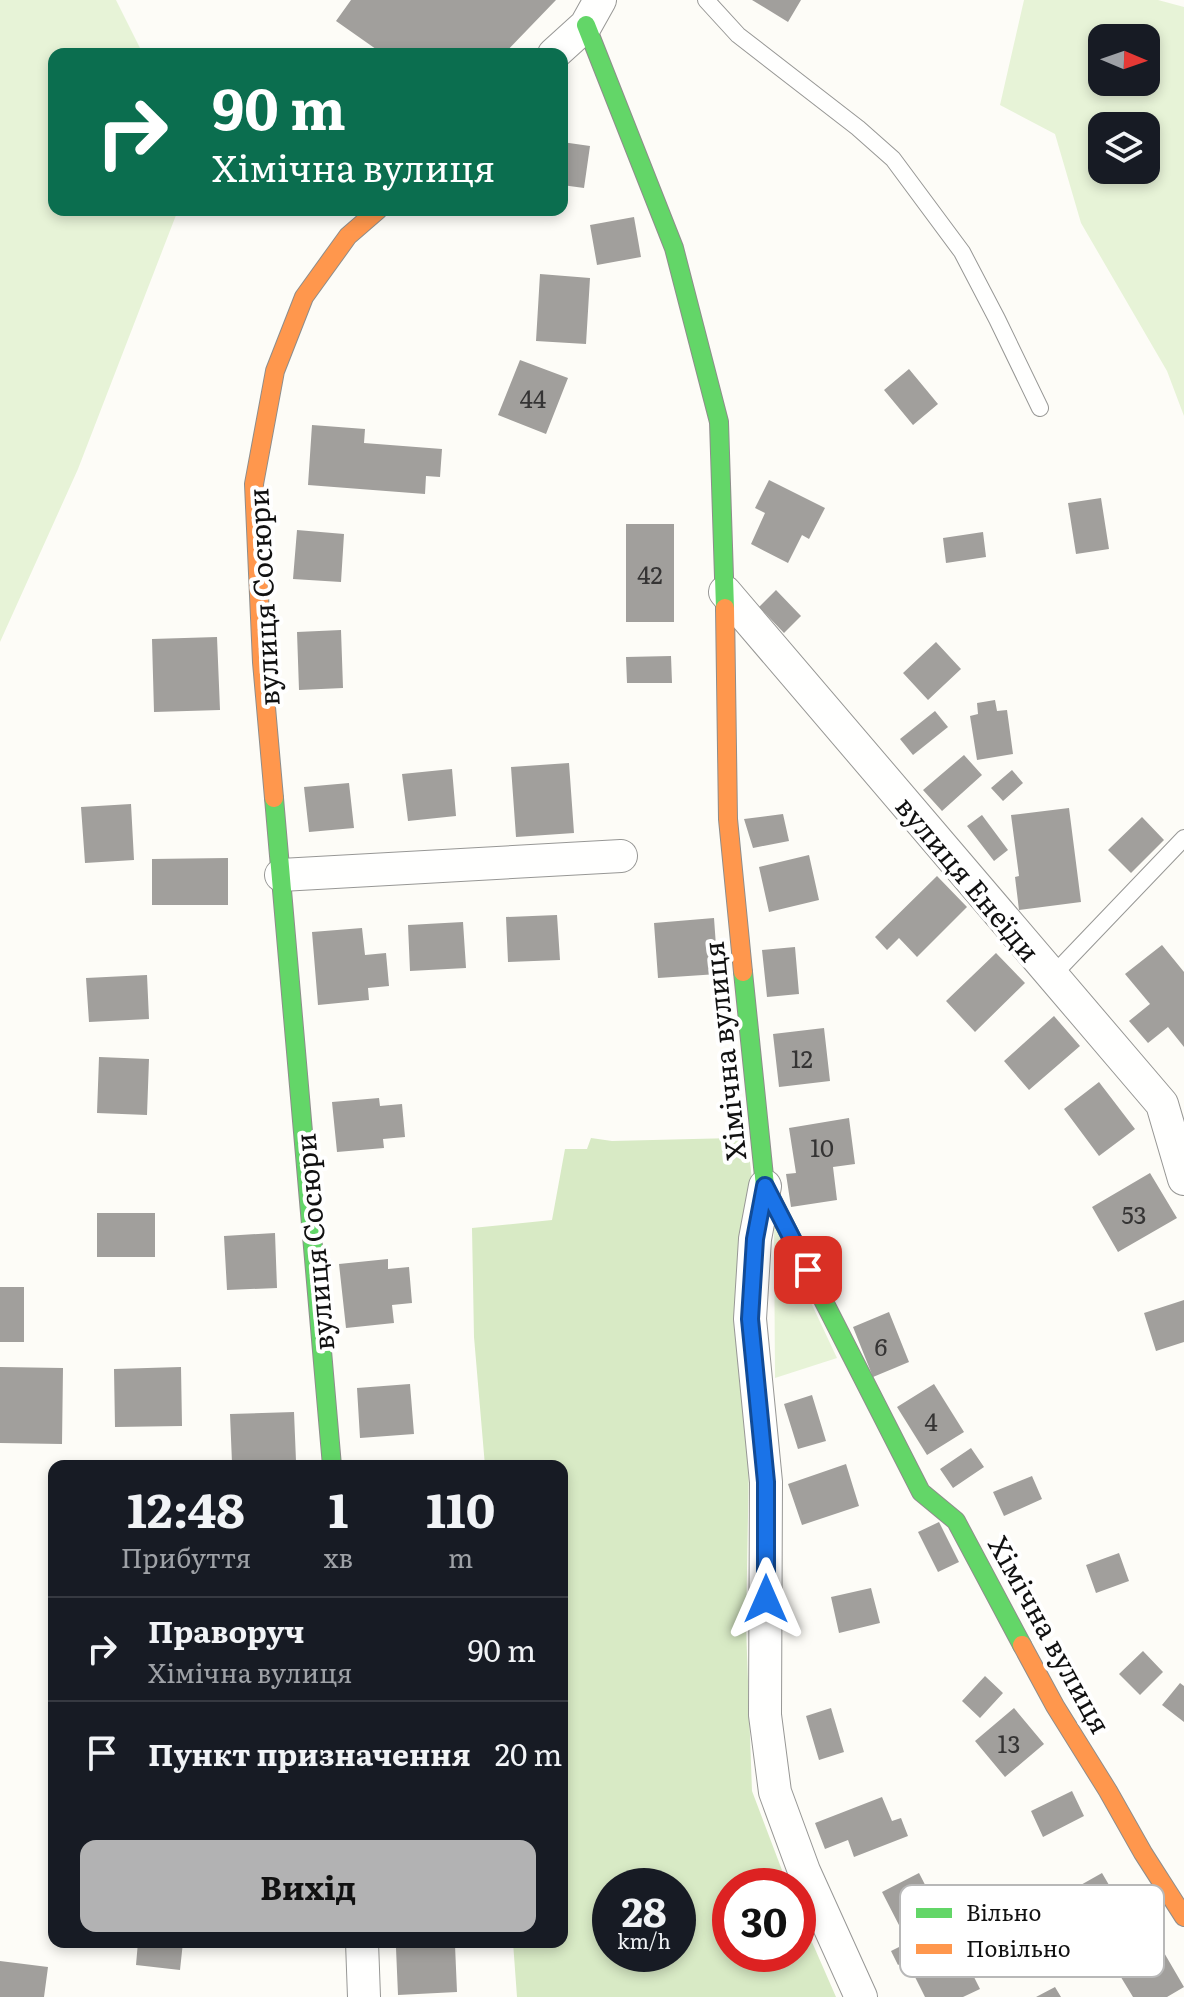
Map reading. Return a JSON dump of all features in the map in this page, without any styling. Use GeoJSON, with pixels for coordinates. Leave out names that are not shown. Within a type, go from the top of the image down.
{"type":"FeatureCollection","features":[{"type":"Feature","properties":{"kind":"street"},"geometry":{"type":"LineString","coordinates":[[560,48],[593,13]]}},
{"type":"Feature","properties":{"kind":"street","name":"Хімічна вулиця"},"geometry":{"type":"LineString","coordinates":[[593,13],[674,248],[719,422],[728,819],[765,1186],[921,1492],[956,1521],[1055,1706],[1164,1885]]}},
{"type":"Feature","properties":{"kind":"street","name":"вулиця Сосюри"},"geometry":{"type":"LineString","coordinates":[[331,1460],[262,662],[254,484],[275,371],[304,297],[348,236],[371,216]]}},
{"type":"Feature","properties":{"kind":"street","name":"вулиця Енеїди"},"geometry":{"type":"LineString","coordinates":[[725,592],[1052,976],[1173,1103],[1184,1179]]}},
{"type":"Feature","properties":{"kind":"street"},"geometry":{"type":"LineString","coordinates":[[281,875],[621,856]]}},
{"type":"Feature","properties":{"kind":"street"},"geometry":{"type":"LineString","coordinates":[[765,1186],[755,1239],[750,1319],[766,1482],[765,1715],[775,1792],[804,1871],[861,1997]]}},
{"type":"Feature","properties":{"kind":"street","name":"Хімічна вулиця"},"geometry":{"type":"LineString","coordinates":[[1164,1886],[1184,1917]]}},
{"type":"Feature","properties":{"kind":"street"},"geometry":{"type":"LineString","coordinates":[[362,1948],[364,1997]]}},
{"type":"Feature","properties":{"kind":"lane"},"geometry":{"type":"LineString","coordinates":[[706,0],[738,35],[893,159],[962,252],[1040,408]]}},
{"type":"Feature","properties":{"kind":"lane"},"geometry":{"type":"LineString","coordinates":[[1052,976],[1184,838]]}},
{"type":"Feature","properties":{"kind":"green space"},"geometry":{"type":"Polygon","coordinates":[[[0,0],[116,0],[140,48],[48,48],[48,216],[176,216],[78,469],[0,642],[0,0]]]}},
{"type":"Feature","properties":{"kind":"green space"},"geometry":{"type":"Polygon","coordinates":[[[1024,0],[1158,0],[1184,7],[1184,416],[1167,371],[1081,223],[1055,134],[1000,105],[1024,0]]]}},
{"type":"Feature","properties":{"kind":"green space"},"geometry":{"type":"Polygon","coordinates":[[[591,1138],[612,1141],[734,1138],[748,1145],[754,1197],[736,1305],[739,1378],[749,1461],[746,1626],[752,1791],[781,1868],[712,1868],[712,1972],[816,1972],[816,1951],[836,1997],[517,1997],[513,1948],[568,1948],[568,1460],[484,1460],[474,1337],[472,1228],[552,1220],[565,1149],[587,1149],[591,1138]]]}},
{"type":"Feature","properties":{"kind":"green space"},"geometry":{"type":"Polygon","coordinates":[[[774,1224],[837,1358],[775,1378],[774,1224]]]}},
{"type":"Feature","properties":{"kind":"building"},"geometry":{"type":"Polygon","coordinates":[[[351,0],[556,0],[510,48],[374,48],[336,21],[351,0]]]}},
{"type":"Feature","properties":{"kind":"building"},"geometry":{"type":"Polygon","coordinates":[[[752,0],[801,0],[788,22],[752,0]]]}},
{"type":"Feature","properties":{"kind":"building"},"geometry":{"type":"Polygon","coordinates":[[[568,143],[590,146],[584,188],[568,186],[568,143]]]}},
{"type":"Feature","properties":{"kind":"building"},"geometry":{"type":"Polygon","coordinates":[[[634,217],[641,257],[597,265],[590,225],[634,217]]]}},
{"type":"Feature","properties":{"kind":"building"},"geometry":{"type":"Polygon","coordinates":[[[540,274],[590,278],[586,344],[536,341],[540,274]]]}},
{"type":"Feature","properties":{"kind":"building"},"geometry":{"type":"Polygon","coordinates":[[[520,360],[568,378],[546,434],[498,415],[520,360]]]}},
{"type":"Feature","properties":{"kind":"building"},"geometry":{"type":"Polygon","coordinates":[[[909,369],[938,404],[913,425],[884,390],[909,369]]]}},
{"type":"Feature","properties":{"kind":"building"},"geometry":{"type":"Polygon","coordinates":[[[312,425],[365,429],[364,443],[442,449],[440,477],[426,476],[425,494],[308,485],[312,425]]]}},
{"type":"Feature","properties":{"kind":"building"},"geometry":{"type":"Polygon","coordinates":[[[769,480],[825,508],[809,539],[802,535],[788,563],[751,544],[765,513],[755,508],[769,480]]]}},
{"type":"Feature","properties":{"kind":"building"},"geometry":{"type":"Polygon","coordinates":[[[1101,498],[1109,549],[1076,554],[1068,503],[1101,498]]]}},
{"type":"Feature","properties":{"kind":"building"},"geometry":{"type":"Polygon","coordinates":[[[626,524],[674,524],[674,622],[626,622],[626,524]]]}},
{"type":"Feature","properties":{"kind":"building"},"geometry":{"type":"Polygon","coordinates":[[[297,530],[344,534],[341,582],[293,579],[297,530]]]}},
{"type":"Feature","properties":{"kind":"building"},"geometry":{"type":"Polygon","coordinates":[[[983,532],[986,557],[946,563],[943,538],[983,532]]]}},
{"type":"Feature","properties":{"kind":"building"},"geometry":{"type":"Polygon","coordinates":[[[776,590],[801,616],[784,633],[759,607],[776,590]]]}},
{"type":"Feature","properties":{"kind":"building"},"geometry":{"type":"Polygon","coordinates":[[[341,630],[343,688],[299,690],[297,632],[341,630]]]}},
{"type":"Feature","properties":{"kind":"building"},"geometry":{"type":"Polygon","coordinates":[[[217,637],[220,710],[154,712],[152,639],[217,637]]]}},
{"type":"Feature","properties":{"kind":"building"},"geometry":{"type":"Polygon","coordinates":[[[936,642],[961,669],[928,700],[903,673],[936,642]]]}},
{"type":"Feature","properties":{"kind":"building"},"geometry":{"type":"Polygon","coordinates":[[[671,656],[672,683],[627,683],[626,657],[671,656]]]}},
{"type":"Feature","properties":{"kind":"building"},"geometry":{"type":"Polygon","coordinates":[[[995,700],[997,711],[1007,710],[1013,754],[977,760],[970,716],[978,714],[977,703],[995,700]]]}},
{"type":"Feature","properties":{"kind":"building"},"geometry":{"type":"Polygon","coordinates":[[[935,711],[948,727],[913,755],[900,739],[935,711]]]}},
{"type":"Feature","properties":{"kind":"building"},"geometry":{"type":"Polygon","coordinates":[[[964,755],[982,775],[942,811],[923,790],[964,755]]]}},
{"type":"Feature","properties":{"kind":"building"},"geometry":{"type":"Polygon","coordinates":[[[569,763],[574,833],[516,837],[511,767],[569,763]]]}},
{"type":"Feature","properties":{"kind":"building"},"geometry":{"type":"Polygon","coordinates":[[[452,769],[456,816],[408,821],[402,774],[452,769]]]}},
{"type":"Feature","properties":{"kind":"building"},"geometry":{"type":"Polygon","coordinates":[[[1012,770],[1023,783],[1003,801],[991,788],[1012,770]]]}},
{"type":"Feature","properties":{"kind":"building"},"geometry":{"type":"Polygon","coordinates":[[[349,783],[354,828],[309,832],[304,787],[349,783]]]}},
{"type":"Feature","properties":{"kind":"building"},"geometry":{"type":"Polygon","coordinates":[[[131,804],[134,860],[85,863],[81,807],[131,804]]]}},
{"type":"Feature","properties":{"kind":"building"},"geometry":{"type":"Polygon","coordinates":[[[1069,808],[1081,902],[1019,910],[1015,877],[1019,876],[1011,815],[1069,808]]]}},
{"type":"Feature","properties":{"kind":"building"},"geometry":{"type":"Polygon","coordinates":[[[783,814],[789,841],[753,848],[744,819],[783,814]]]}},
{"type":"Feature","properties":{"kind":"building"},"geometry":{"type":"Polygon","coordinates":[[[982,815],[1008,850],[994,861],[967,826],[982,815]]]}},
{"type":"Feature","properties":{"kind":"building"},"geometry":{"type":"Polygon","coordinates":[[[1142,817],[1164,840],[1131,873],[1108,850],[1142,817]]]}},
{"type":"Feature","properties":{"kind":"building"},"geometry":{"type":"Polygon","coordinates":[[[809,855],[819,900],[769,912],[759,867],[809,855]]]}},
{"type":"Feature","properties":{"kind":"building"},"geometry":{"type":"Polygon","coordinates":[[[228,858],[228,905],[152,905],[152,859],[228,858]]]}},
{"type":"Feature","properties":{"kind":"building"},"geometry":{"type":"Polygon","coordinates":[[[937,876],[967,907],[917,957],[899,938],[887,950],[875,937],[937,876]]]}},
{"type":"Feature","properties":{"kind":"building"},"geometry":{"type":"Polygon","coordinates":[[[557,915],[560,960],[508,962],[506,917],[557,915]]]}},
{"type":"Feature","properties":{"kind":"building"},"geometry":{"type":"Polygon","coordinates":[[[714,918],[718,974],[658,978],[654,923],[714,918]]]}},
{"type":"Feature","properties":{"kind":"building"},"geometry":{"type":"Polygon","coordinates":[[[463,922],[466,968],[410,971],[408,925],[463,922]]]}},
{"type":"Feature","properties":{"kind":"building"},"geometry":{"type":"Polygon","coordinates":[[[362,928],[365,955],[386,953],[389,986],[368,988],[369,1000],[318,1005],[312,932],[362,928]]]}},
{"type":"Feature","properties":{"kind":"building"},"geometry":{"type":"Polygon","coordinates":[[[1162,945],[1184,972],[1184,1047],[1168,1027],[1148,1043],[1129,1021],[1150,1004],[1125,974],[1162,945]]]}},
{"type":"Feature","properties":{"kind":"building"},"geometry":{"type":"Polygon","coordinates":[[[795,947],[799,994],[767,997],[762,950],[795,947]]]}},
{"type":"Feature","properties":{"kind":"building"},"geometry":{"type":"Polygon","coordinates":[[[996,953],[1025,983],[975,1032],[946,1001],[996,953]]]}},
{"type":"Feature","properties":{"kind":"building"},"geometry":{"type":"Polygon","coordinates":[[[147,975],[149,1019],[89,1022],[86,978],[147,975]]]}},
{"type":"Feature","properties":{"kind":"building"},"geometry":{"type":"Polygon","coordinates":[[[1054,1016],[1080,1046],[1029,1090],[1004,1061],[1054,1016]]]}},
{"type":"Feature","properties":{"kind":"building"},"geometry":{"type":"Polygon","coordinates":[[[824,1028],[830,1081],[779,1087],[773,1034],[824,1028]]]}},
{"type":"Feature","properties":{"kind":"building"},"geometry":{"type":"Polygon","coordinates":[[[99,1057],[149,1059],[147,1115],[97,1113],[99,1057]]]}},
{"type":"Feature","properties":{"kind":"building"},"geometry":{"type":"Polygon","coordinates":[[[1099,1082],[1135,1129],[1099,1156],[1064,1109],[1099,1082]]]}},
{"type":"Feature","properties":{"kind":"building"},"geometry":{"type":"Polygon","coordinates":[[[379,1098],[380,1106],[402,1104],[405,1137],[383,1139],[384,1148],[337,1152],[332,1102],[379,1098]]]}},
{"type":"Feature","properties":{"kind":"building"},"geometry":{"type":"Polygon","coordinates":[[[849,1118],[855,1164],[833,1167],[837,1200],[791,1207],[786,1174],[796,1173],[789,1128],[849,1118]]]}},
{"type":"Feature","properties":{"kind":"building"},"geometry":{"type":"Polygon","coordinates":[[[1150,1173],[1177,1218],[1118,1252],[1092,1207],[1150,1173]]]}},
{"type":"Feature","properties":{"kind":"building"},"geometry":{"type":"Polygon","coordinates":[[[97,1213],[155,1213],[155,1257],[97,1257],[97,1213]]]}},
{"type":"Feature","properties":{"kind":"building"},"geometry":{"type":"Polygon","coordinates":[[[275,1233],[277,1288],[227,1290],[224,1236],[275,1233]]]}},
{"type":"Feature","properties":{"kind":"building"},"geometry":{"type":"Polygon","coordinates":[[[388,1259],[388,1269],[409,1267],[412,1303],[392,1305],[394,1323],[346,1328],[339,1264],[388,1259]]]}},
{"type":"Feature","properties":{"kind":"building"},"geometry":{"type":"Polygon","coordinates":[[[0,1287],[24,1287],[24,1342],[0,1342],[0,1287]]]}},
{"type":"Feature","properties":{"kind":"building"},"geometry":{"type":"Polygon","coordinates":[[[1184,1300],[1184,1342],[1156,1351],[1144,1313],[1184,1300]]]}},
{"type":"Feature","properties":{"kind":"building"},"geometry":{"type":"Polygon","coordinates":[[[889,1312],[909,1362],[873,1377],[853,1327],[889,1312]]]}},
{"type":"Feature","properties":{"kind":"building"},"geometry":{"type":"Polygon","coordinates":[[[0,1367],[63,1368],[62,1444],[0,1443],[0,1367]]]}},
{"type":"Feature","properties":{"kind":"building"},"geometry":{"type":"Polygon","coordinates":[[[181,1367],[182,1426],[115,1427],[114,1369],[181,1367]]]}},
{"type":"Feature","properties":{"kind":"building"},"geometry":{"type":"Polygon","coordinates":[[[410,1384],[414,1434],[360,1438],[357,1388],[410,1384]]]}},
{"type":"Feature","properties":{"kind":"building"},"geometry":{"type":"Polygon","coordinates":[[[934,1384],[964,1432],[927,1455],[897,1407],[934,1384]]]}},
{"type":"Feature","properties":{"kind":"building"},"geometry":{"type":"Polygon","coordinates":[[[812,1395],[826,1441],[798,1449],[784,1404],[812,1395]]]}},
{"type":"Feature","properties":{"kind":"building"},"geometry":{"type":"Polygon","coordinates":[[[294,1412],[296,1460],[232,1460],[230,1414],[294,1412]]]}},
{"type":"Feature","properties":{"kind":"building"},"geometry":{"type":"Polygon","coordinates":[[[971,1448],[984,1467],[953,1488],[940,1469],[971,1448]]]}},
{"type":"Feature","properties":{"kind":"building"},"geometry":{"type":"Polygon","coordinates":[[[846,1464],[859,1506],[802,1525],[788,1484],[846,1464]]]}},
{"type":"Feature","properties":{"kind":"building"},"geometry":{"type":"Polygon","coordinates":[[[1032,1476],[1042,1499],[1004,1516],[993,1492],[1032,1476]]]}},
{"type":"Feature","properties":{"kind":"building"},"geometry":{"type":"Polygon","coordinates":[[[939,1522],[959,1562],[938,1572],[918,1532],[939,1522]]]}},
{"type":"Feature","properties":{"kind":"building"},"geometry":{"type":"Polygon","coordinates":[[[1119,1553],[1129,1581],[1096,1593],[1086,1565],[1119,1553]]]}},
{"type":"Feature","properties":{"kind":"building"},"geometry":{"type":"Polygon","coordinates":[[[871,1588],[880,1623],[839,1633],[831,1597],[871,1588]]]}},
{"type":"Feature","properties":{"kind":"building"},"geometry":{"type":"Polygon","coordinates":[[[1143,1651],[1163,1672],[1140,1695],[1119,1674],[1143,1651]]]}},
{"type":"Feature","properties":{"kind":"building"},"geometry":{"type":"Polygon","coordinates":[[[985,1676],[1003,1693],[980,1718],[962,1701],[985,1676]]]}},
{"type":"Feature","properties":{"kind":"building"},"geometry":{"type":"Polygon","coordinates":[[[1180,1683],[1184,1686],[1184,1722],[1162,1705],[1180,1683]]]}},
{"type":"Feature","properties":{"kind":"building"},"geometry":{"type":"Polygon","coordinates":[[[831,1708],[844,1752],[819,1760],[806,1716],[831,1708]]]}},
{"type":"Feature","properties":{"kind":"building"},"geometry":{"type":"Polygon","coordinates":[[[1014,1708],[1044,1744],[1005,1777],[975,1741],[1014,1708]]]}},
{"type":"Feature","properties":{"kind":"building"},"geometry":{"type":"Polygon","coordinates":[[[1072,1791],[1084,1816],[1043,1837],[1031,1811],[1072,1791]]]}},
{"type":"Feature","properties":{"kind":"building"},"geometry":{"type":"Polygon","coordinates":[[[882,1797],[892,1821],[901,1818],[908,1836],[854,1857],[848,1840],[825,1849],[815,1823],[882,1797]]]}},
{"type":"Feature","properties":{"kind":"building"},"geometry":{"type":"Polygon","coordinates":[[[919,1873],[925,1885],[900,1885],[900,1927],[882,1892],[919,1873]]]}},
{"type":"Feature","properties":{"kind":"building"},"geometry":{"type":"Polygon","coordinates":[[[1102,1873],[1109,1885],[1081,1885],[1102,1873]]]}},
{"type":"Feature","properties":{"kind":"building"},"geometry":{"type":"Polygon","coordinates":[[[900,1946],[900,1964],[898,1965],[891,1951],[900,1946]]]}},
{"type":"Feature","properties":{"kind":"building"},"geometry":{"type":"Polygon","coordinates":[[[137,1948],[182,1948],[180,1970],[136,1965],[137,1948]]]}},
{"type":"Feature","properties":{"kind":"building"},"geometry":{"type":"Polygon","coordinates":[[[396,1948],[455,1948],[457,1992],[398,1995],[396,1948]]]}},
{"type":"Feature","properties":{"kind":"building"},"geometry":{"type":"Polygon","coordinates":[[[1164,1953],[1184,1987],[1167,1997],[1133,1997],[1121,1977],[1164,1977],[1164,1953]]]}},
{"type":"Feature","properties":{"kind":"building"},"geometry":{"type":"Polygon","coordinates":[[[0,1961],[48,1967],[44,1997],[0,1997],[0,1961]]]}},
{"type":"Feature","properties":{"kind":"building"},"geometry":{"type":"Polygon","coordinates":[[[915,1977],[974,1977],[980,1989],[963,1997],[925,1997],[915,1977]]]}},
{"type":"Feature","properties":{"kind":"building"},"geometry":{"type":"Polygon","coordinates":[[[1055,1987],[1061,1997],[1036,1997],[1055,1987]]]}},
{"type":"Feature","properties":{"kind":"traffic: fast"},"geometry":{"type":"LineString","coordinates":[[586,25],[674,248],[719,422],[725,608]]}},
{"type":"Feature","properties":{"kind":"traffic: fast"},"geometry":{"type":"LineString","coordinates":[[274,798],[331,1460]]}},
{"type":"Feature","properties":{"kind":"traffic: fast"},"geometry":{"type":"LineString","coordinates":[[743,972],[765,1186],[921,1492],[956,1521],[1022,1645]]}},
{"type":"Feature","properties":{"kind":"traffic: slow"},"geometry":{"type":"LineString","coordinates":[[274,798],[262,662],[254,484],[275,371],[304,297],[348,236],[371,216]]}},
{"type":"Feature","properties":{"kind":"traffic: slow"},"geometry":{"type":"LineString","coordinates":[[725,608],[728,819],[743,972]]}},
{"type":"Feature","properties":{"kind":"traffic: slow"},"geometry":{"type":"LineString","coordinates":[[1022,1645],[1055,1706],[1164,1885]]}},
{"type":"Feature","properties":{"kind":"traffic: slow"},"geometry":{"type":"LineString","coordinates":[[1164,1886],[1184,1917]]}},
{"type":"Feature","properties":{"kind":"route"},"geometry":{"type":"LineString","coordinates":[[766,1599],[766,1482],[750,1319],[755,1239],[765,1186],[808,1270]]}}]}
